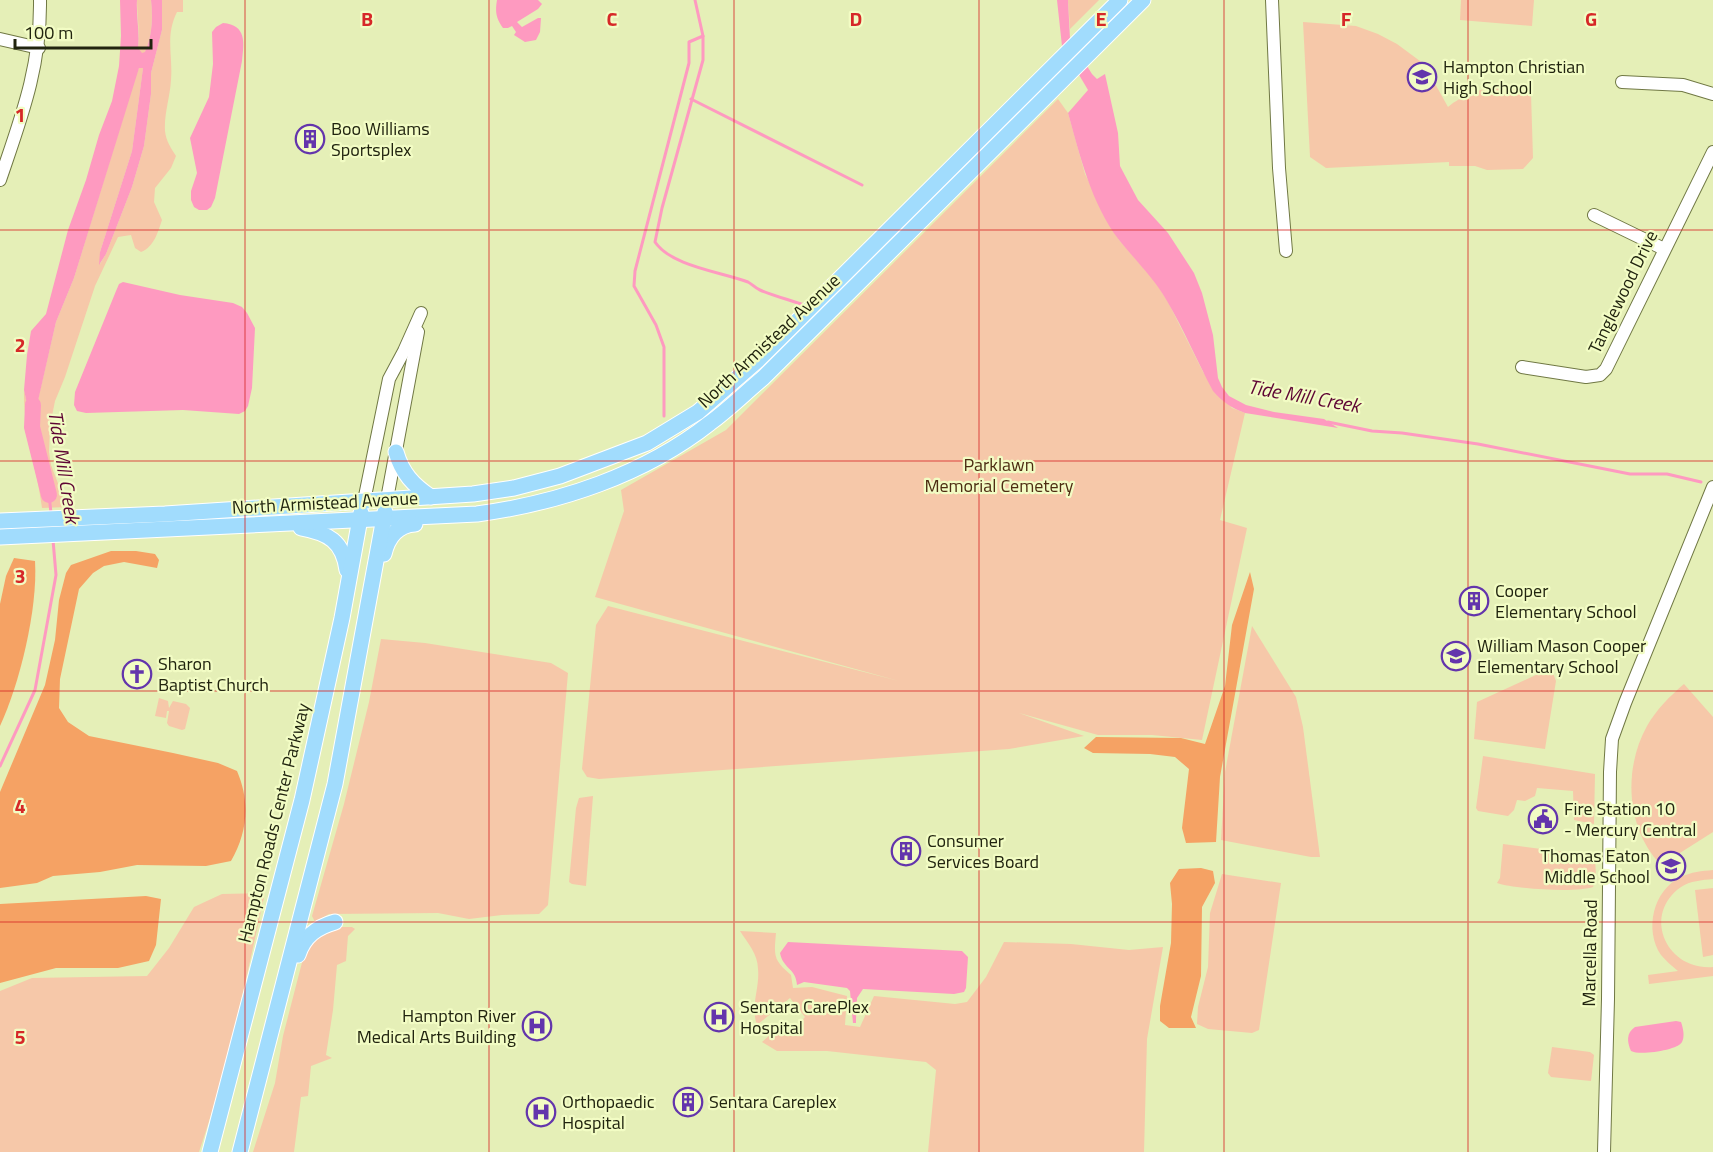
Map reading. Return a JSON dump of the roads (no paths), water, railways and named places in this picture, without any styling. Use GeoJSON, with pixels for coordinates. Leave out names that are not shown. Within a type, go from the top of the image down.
{"type":"FeatureCollection","features":[{"type":"Feature","properties":{"kind":"main road","name":"North Armistead Avenue"},"geometry":{"type":"LineString","coordinates":[[0,521],[165,514],[497,491],[560,476],[647,443],[698,412],[758,360],[1120,0]]}},
{"type":"Feature","properties":{"kind":"main road","name":"North Armistead Avenue"},"geometry":{"type":"LineString","coordinates":[[0,537],[446,516],[534,504],[603,483],[663,454],[710,424],[763,378],[1143,0]]}},
{"type":"Feature","properties":{"kind":"main road"},"geometry":{"type":"LineString","coordinates":[[396,452],[407,477],[431,497]]}},
{"type":"Feature","properties":{"kind":"main road"},"geometry":{"type":"LineString","coordinates":[[240,1152],[335,784],[387,499]]}},
{"type":"Feature","properties":{"kind":"main road","name":"Hampton Roads Center Parkway"},"geometry":{"type":"LineString","coordinates":[[210,1152],[303,800],[326,699],[364,501]]}},
{"type":"Feature","properties":{"kind":"main road"},"geometry":{"type":"LineString","coordinates":[[356,677],[372,626],[389,540],[395,531],[404,525],[419,524],[446,516]]}},
{"type":"Feature","properties":{"kind":"main road"},"geometry":{"type":"LineString","coordinates":[[281,524],[323,533],[334,542],[345,560],[348,582]]}},
{"type":"Feature","properties":{"kind":"main road"},"geometry":{"type":"LineString","coordinates":[[254,1098],[271,1060],[299,951],[305,940],[315,930],[335,922]]}},
{"type":"Feature","properties":{"kind":"street"},"geometry":{"type":"LineString","coordinates":[[1,173],[31,85],[39,48],[40,0]]}},
{"type":"Feature","properties":{"kind":"street"},"geometry":{"type":"LineString","coordinates":[[1272,0],[1280,181],[1286,251]]}},
{"type":"Feature","properties":{"kind":"street"},"geometry":{"type":"LineString","coordinates":[[0,39],[39,48]]}},
{"type":"Feature","properties":{"kind":"street"},"geometry":{"type":"LineString","coordinates":[[1622,82],[1683,85],[1713,94]]}},
{"type":"Feature","properties":{"kind":"street","name":"Tanglewood Drive"},"geometry":{"type":"LineString","coordinates":[[1522,367],[1586,378],[1600,375],[1610,361],[1713,152]]}},
{"type":"Feature","properties":{"kind":"street"},"geometry":{"type":"LineString","coordinates":[[1594,215],[1664,249]]}},
{"type":"Feature","properties":{"kind":"street"},"geometry":{"type":"LineString","coordinates":[[364,501],[389,379],[421,313],[387,499]]}},
{"type":"Feature","properties":{"kind":"street","name":"Marcella Road"},"geometry":{"type":"LineString","coordinates":[[1604,1152],[1612,739],[1713,487]]}},
{"type":"Feature","properties":{"kind":"waterway"},"geometry":{"type":"LineString","coordinates":[[695,0],[703,36],[703,60],[662,208],[655,242],[662,250],[684,263],[748,282],[760,290],[804,305]]}},
{"type":"Feature","properties":{"kind":"waterway"},"geometry":{"type":"LineString","coordinates":[[664,416],[664,347],[656,325],[634,286],[635,271],[689,63],[689,42],[703,36]]}},
{"type":"Feature","properties":{"kind":"waterway"},"geometry":{"type":"LineString","coordinates":[[691,99],[862,185]]}},
{"type":"Feature","properties":{"kind":"waterway","name":"Tide Mill Creek"},"geometry":{"type":"LineString","coordinates":[[33,405],[32,427],[49,495]]}},
{"type":"Feature","properties":{"kind":"waterway","name":"Tide Mill Creek"},"geometry":{"type":"LineString","coordinates":[[1328,422],[1372,431],[1478,444],[1630,474],[1667,474],[1701,482]]}},
{"type":"Feature","properties":{"kind":"waterway","name":"Tide Mill Creek"},"geometry":{"type":"LineString","coordinates":[[49,495],[51,513]]}},
{"type":"Feature","properties":{"kind":"waterway","name":"Tide Mill Creek"},"geometry":{"type":"LineString","coordinates":[[0,766],[35,690],[56,575],[53,540]]}},
{"type":"Feature","properties":{"kind":"place","name":"Hampton Christian High School"},"geometry":{"type":"Point","coordinates":[1422,77]}},
{"type":"Feature","properties":{"kind":"place","name":"Boo Williams Sportsplex"},"geometry":{"type":"Point","coordinates":[310,139]}},
{"type":"Feature","properties":{"kind":"place","name":"Cooper Elementary School"},"geometry":{"type":"Point","coordinates":[1474,601]}},
{"type":"Feature","properties":{"kind":"place","name":"William Mason Cooper Elementary School"},"geometry":{"type":"Point","coordinates":[1456,656]}},
{"type":"Feature","properties":{"kind":"place","name":"Sharon Baptist Church"},"geometry":{"type":"Point","coordinates":[137,674]}},
{"type":"Feature","properties":{"kind":"place","name":"Fire Station 10 - Mercury Central"},"geometry":{"type":"Point","coordinates":[1543,819]}},
{"type":"Feature","properties":{"kind":"place","name":"Consumer Services Board"},"geometry":{"type":"Point","coordinates":[906,851]}},
{"type":"Feature","properties":{"kind":"place","name":"Thomas Eaton Middle School"},"geometry":{"type":"Point","coordinates":[1671,866]}},
{"type":"Feature","properties":{"kind":"place","name":"Sentara CarePlex Hospital"},"geometry":{"type":"Point","coordinates":[719,1017]}},
{"type":"Feature","properties":{"kind":"place","name":"Hampton River Medical Arts Building"},"geometry":{"type":"Point","coordinates":[537,1026]}},
{"type":"Feature","properties":{"kind":"place","name":"Sentara Careplex"},"geometry":{"type":"Point","coordinates":[688,1102]}},
{"type":"Feature","properties":{"kind":"place","name":"Orthopaedic Hospital"},"geometry":{"type":"Point","coordinates":[541,1112]}},
{"type":"Feature","properties":{"kind":"park label","name":"Parklawn Memorial Cemetery"},"geometry":{"type":"Point","coordinates":[999,475]}}]}
